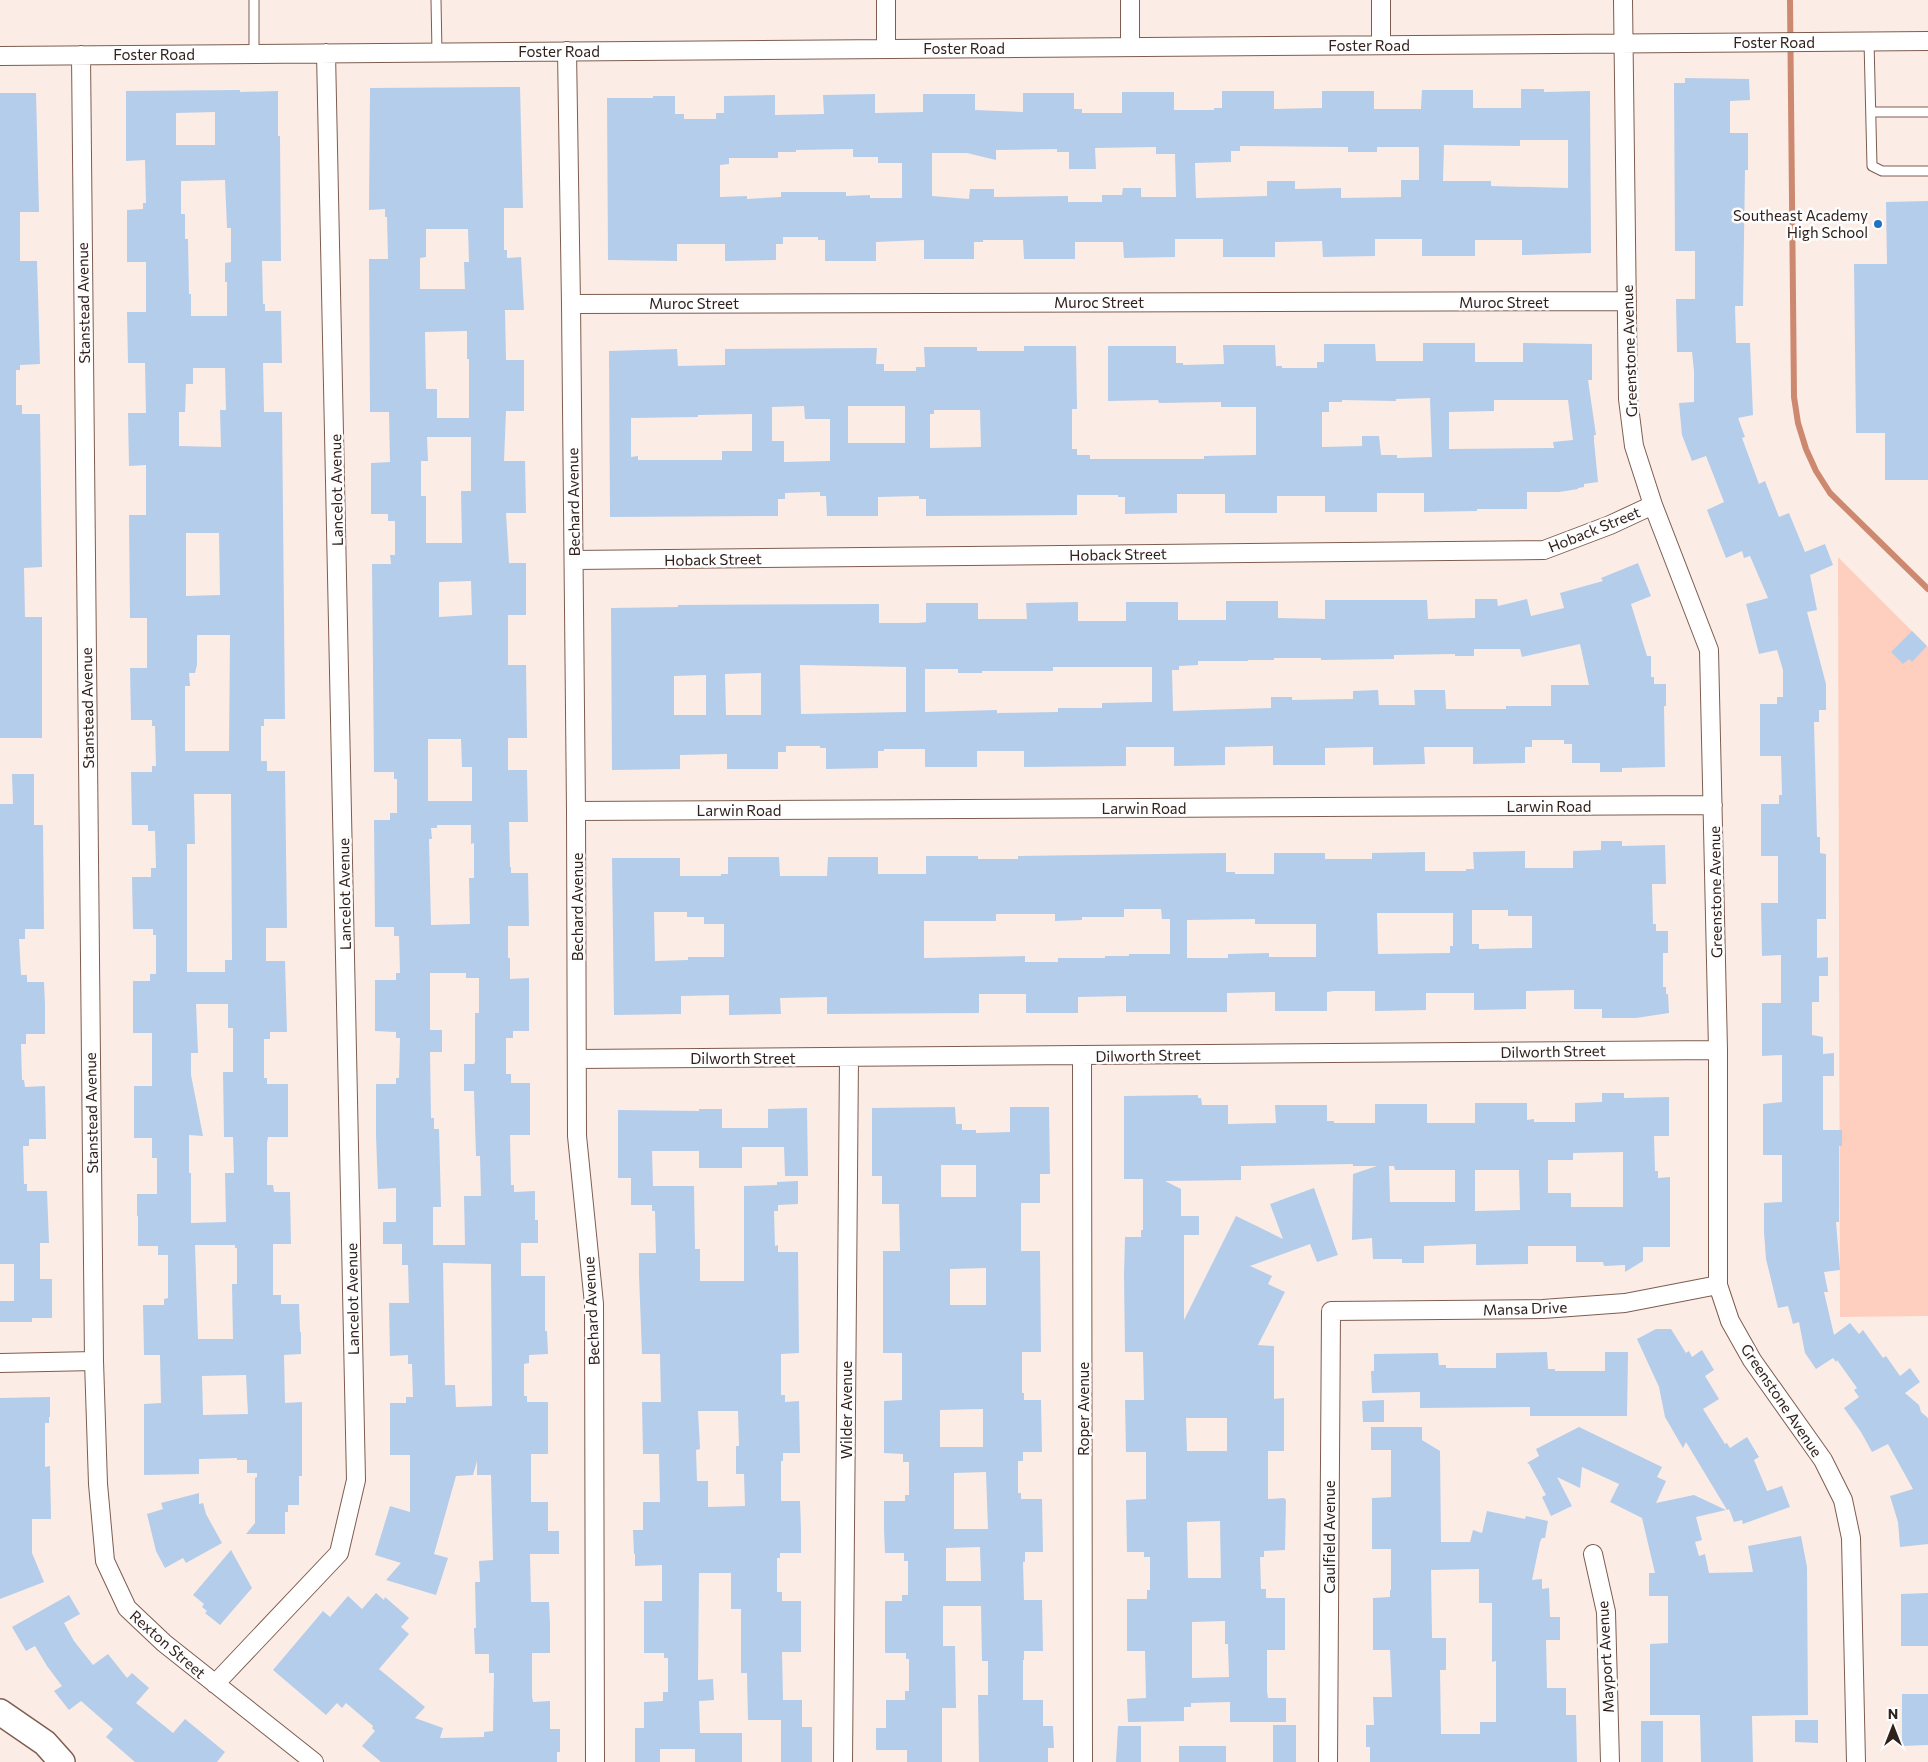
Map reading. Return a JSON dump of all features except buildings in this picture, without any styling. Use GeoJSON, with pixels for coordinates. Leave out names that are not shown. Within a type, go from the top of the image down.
{"type":"FeatureCollection","features":[{"type":"Feature","properties":{"kind":"street"},"geometry":{"type":"LineString","coordinates":[[886,0],[886,49]]}},
{"type":"Feature","properties":{"kind":"street"},"geometry":{"type":"LineString","coordinates":[[1130,0],[1130,47]]}},
{"type":"Feature","properties":{"kind":"street"},"geometry":{"type":"LineString","coordinates":[[1380,0],[1381,45]]}},
{"type":"Feature","properties":{"kind":"street","name":"Greenstone Avenue"},"geometry":{"type":"LineString","coordinates":[[1623,0],[1628,399],[1634,446],[1653,505],[1709,650],[1718,1050],[1718,1285],[1730,1320],[1752,1360],[1823,1460],[1843,1500],[1851,1538],[1856,1762]]}},
{"type":"Feature","properties":{"kind":"street","name":"Foster Road"},"geometry":{"type":"LineString","coordinates":[[0,56],[1928,41]]}},
{"type":"Feature","properties":{"kind":"street","name":"Bechard Avenue"},"geometry":{"type":"LineString","coordinates":[[567,51],[574,560],[577,1136],[594,1304],[595,1762]]}},
{"type":"Feature","properties":{"kind":"street","name":"Lancelot Avenue"},"geometry":{"type":"LineString","coordinates":[[214,1684],[339,1553],[356,1480],[326,53]]}},
{"type":"Feature","properties":{"kind":"street","name":"Stanstead Avenue"},"geometry":{"type":"LineString","coordinates":[[81,55],[94,1361]]}},
{"type":"Feature","properties":{"kind":"street","name":"Muroc Street"},"geometry":{"type":"LineString","coordinates":[[571,304],[1627,301]]}},
{"type":"Feature","properties":{"kind":"street","name":"Hoback Street"},"geometry":{"type":"LineString","coordinates":[[574,560],[1544,550],[1610,525],[1653,505]]}},
{"type":"Feature","properties":{"kind":"street","name":"Larwin Road"},"geometry":{"type":"LineString","coordinates":[[576,811],[1713,806]]}},
{"type":"Feature","properties":{"kind":"street","name":"Dilworth Street"},"geometry":{"type":"LineString","coordinates":[[577,1059],[1718,1050]]}},
{"type":"Feature","properties":{"kind":"street","name":"Roper Avenue"},"geometry":{"type":"LineString","coordinates":[[1082,1056],[1083,1762]]}},
{"type":"Feature","properties":{"kind":"street","name":"Wilder Avenue"},"geometry":{"type":"LineString","coordinates":[[843,1762],[849,1058]]}},
{"type":"Feature","properties":{"kind":"street","name":"Mansa Drive"},"geometry":{"type":"LineString","coordinates":[[1331,1311],[1552,1308],[1625,1303],[1718,1285]]}},
{"type":"Feature","properties":{"kind":"street","name":"Caulfield Avenue"},"geometry":{"type":"LineString","coordinates":[[1328,1762],[1331,1311]]}},
{"type":"Feature","properties":{"kind":"street"},"geometry":{"type":"LineString","coordinates":[[0,1363],[94,1361]]}},
{"type":"Feature","properties":{"kind":"street","name":"Rexton Street"},"geometry":{"type":"LineString","coordinates":[[94,1361],[98,1484],[105,1561],[127,1608],[164,1643],[314,1762]]}},
{"type":"Feature","properties":{"kind":"street","name":"Mayport Avenue"},"geometry":{"type":"LineString","coordinates":[[1593,1554],[1606,1612],[1610,1762]]}},
{"type":"Feature","properties":{"kind":"street"},"geometry":{"type":"LineString","coordinates":[[0,1712],[45,1743],[62,1762]]}},
{"type":"Feature","properties":{"kind":"lane"},"geometry":{"type":"LineString","coordinates":[[254,0],[254,53]]}},
{"type":"Feature","properties":{"kind":"lane"},"geometry":{"type":"LineString","coordinates":[[436,0],[437,52]]}},
{"type":"Feature","properties":{"kind":"lane"},"geometry":{"type":"LineString","coordinates":[[1869,41],[1872,166],[1882,171],[1928,171]]}},
{"type":"Feature","properties":{"kind":"lane"},"geometry":{"type":"LineString","coordinates":[[1871,112],[1928,112]]}},
{"type":"Feature","properties":{"kind":"shaded area"},"geometry":{"type":"Polygon","coordinates":[[[1838,557],[1928,647],[1928,1316],[1840,1317],[1838,557]]]}},
{"type":"Feature","properties":{"kind":"waterway"},"geometry":{"type":"LineString","coordinates":[[1790,0],[1794,397],[1798,423],[1806,449],[1816,471],[1830,493],[1928,589]]}},
{"type":"Feature","properties":{"kind":"place","name":"Southeast Academy High School"},"geometry":{"type":"Point","coordinates":[1878,224]}}]}
